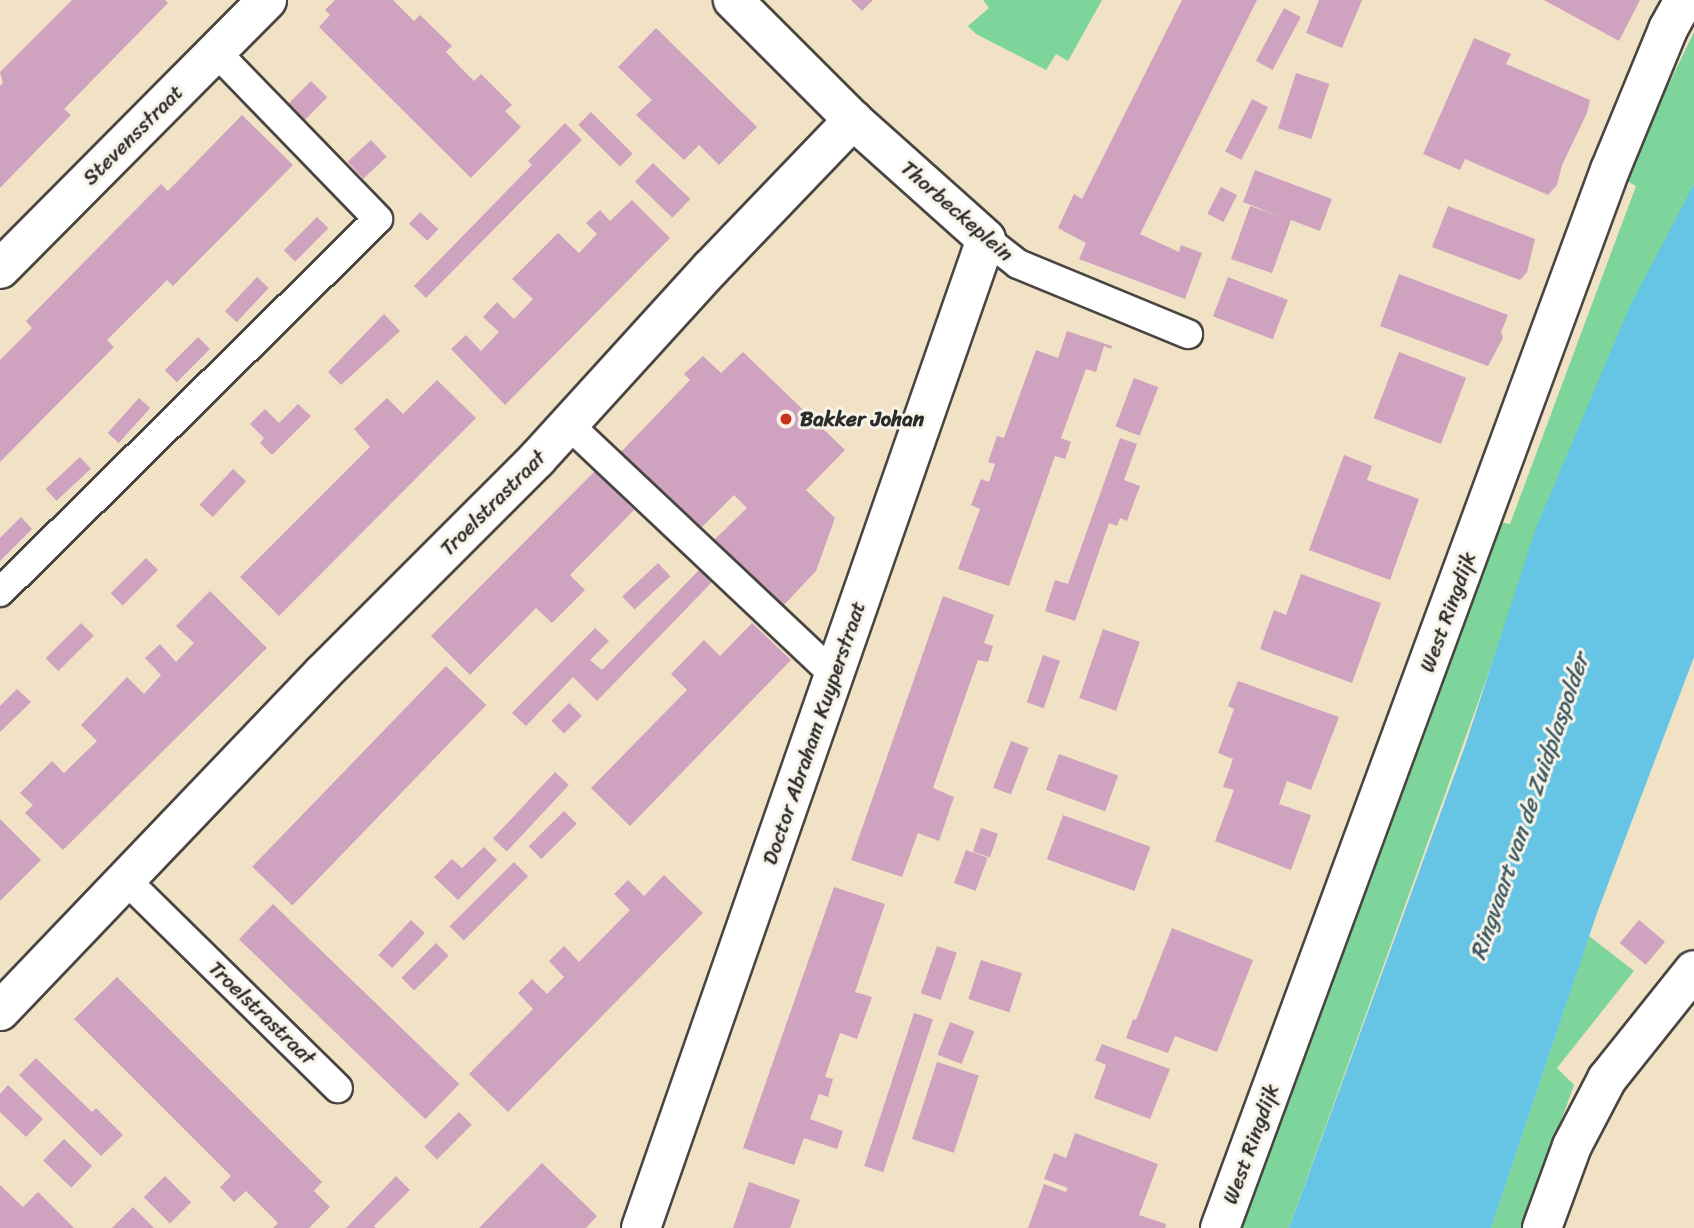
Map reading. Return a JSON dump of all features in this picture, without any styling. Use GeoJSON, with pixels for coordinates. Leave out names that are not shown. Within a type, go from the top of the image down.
{"type":"FeatureCollection","features":[{"type":"Feature","properties":{"kind":"street","name":"Stevensstraat"},"geometry":{"type":"LineString","coordinates":[[0,269],[267,0]]}},
{"type":"Feature","properties":{"kind":"street","name":"Thorbeckeplein"},"geometry":{"type":"LineString","coordinates":[[733,0],[853,120],[986,239]]}},
{"type":"Feature","properties":{"kind":"street","name":"West Ringdijk"},"geometry":{"type":"LineString","coordinates":[[1220,1228],[1610,170],[1668,29],[1684,0]]}},
{"type":"Feature","properties":{"kind":"street","name":"Troelstrastraat"},"geometry":{"type":"LineString","coordinates":[[0,1011],[323,673],[569,425],[853,120]]}},
{"type":"Feature","properties":{"kind":"street","name":"Doctor Abraham Kuyperstraat"},"geometry":{"type":"LineString","coordinates":[[641,1228],[986,239]]}},
{"type":"Feature","properties":{"kind":"street"},"geometry":{"type":"LineString","coordinates":[[1542,1228],[1572,1146],[1607,1079],[1694,970]]}},
{"type":"Feature","properties":{"kind":"lane"},"geometry":{"type":"LineString","coordinates":[[0,592],[378,219],[216,52]]}},
{"type":"Feature","properties":{"kind":"lane","name":"Thorbeckeplein"},"geometry":{"type":"LineString","coordinates":[[986,239],[1018,264],[1188,334]]}},
{"type":"Feature","properties":{"kind":"lane"},"geometry":{"type":"LineString","coordinates":[[569,425],[834,676]]}},
{"type":"Feature","properties":{"kind":"lane","name":"Troelstrastraat"},"geometry":{"type":"LineString","coordinates":[[125,880],[338,1088]]}},
{"type":"Feature","properties":{"kind":"green space"},"geometry":{"type":"Polygon","coordinates":[[[983,0],[1102,0],[1068,61],[1056,54],[1046,70],[976,34],[968,26],[989,8],[983,0]]]}},
{"type":"Feature","properties":{"kind":"green space"},"geometry":{"type":"Polygon","coordinates":[[[1694,32],[1694,184],[1499,644],[1289,1228],[1238,1228],[1498,522],[1510,524],[1636,186],[1623,179],[1694,32]]]}},
{"type":"Feature","properties":{"kind":"green space"},"geometry":{"type":"Polygon","coordinates":[[[1589,936],[1634,971],[1557,1068],[1574,1085],[1522,1228],[1491,1228],[1589,936]]]}},
{"type":"Feature","properties":{"kind":"water","name":"Ringvaart van de Zuidplaspolder"},"geometry":{"type":"Polygon","coordinates":[[[1694,184],[1694,657],[1597,913],[1491,1228],[1289,1228],[1465,746],[1536,528],[1630,306],[1694,184]]]}},
{"type":"Feature","properties":{"kind":"building"},"geometry":{"type":"Polygon","coordinates":[[[72,0],[165,0],[168,3],[64,109],[71,115],[0,188],[0,86],[3,83],[0,72],[72,0]]]}},
{"type":"Feature","properties":{"kind":"building"},"geometry":{"type":"Polygon","coordinates":[[[335,0],[393,0],[414,21],[420,15],[452,46],[446,52],[474,81],[481,74],[512,105],[505,111],[521,127],[471,178],[319,27],[330,15],[325,10],[335,0]]]}},
{"type":"Feature","properties":{"kind":"building"},"geometry":{"type":"Polygon","coordinates":[[[851,0],[873,0],[862,11],[851,0]]]}},
{"type":"Feature","properties":{"kind":"building"},"geometry":{"type":"Polygon","coordinates":[[[1182,0],[1257,0],[1140,234],[1179,252],[1181,245],[1202,253],[1185,299],[1079,259],[1086,243],[1058,228],[1074,194],[1082,199],[1182,0]]]}},
{"type":"Feature","properties":{"kind":"building"},"geometry":{"type":"Polygon","coordinates":[[[1319,0],[1362,0],[1342,48],[1306,33],[1319,0]]]}},
{"type":"Feature","properties":{"kind":"building"},"geometry":{"type":"Polygon","coordinates":[[[1544,0],[1640,0],[1619,41],[1544,0]]]}},
{"type":"Feature","properties":{"kind":"building"},"geometry":{"type":"Polygon","coordinates":[[[1284,8],[1301,17],[1273,70],[1256,61],[1284,8]]]}},
{"type":"Feature","properties":{"kind":"building"},"geometry":{"type":"Polygon","coordinates":[[[656,28],[757,127],[719,165],[699,145],[684,160],[636,115],[652,100],[618,67],[656,28]]]}},
{"type":"Feature","properties":{"kind":"building"},"geometry":{"type":"Polygon","coordinates":[[[1474,38],[1511,54],[1506,64],[1590,100],[1587,113],[1562,165],[1557,185],[1548,195],[1465,159],[1460,170],[1423,154],[1474,38]]]}},
{"type":"Feature","properties":{"kind":"building"},"geometry":{"type":"Polygon","coordinates":[[[1296,73],[1329,84],[1311,139],[1278,128],[1296,73]]]}},
{"type":"Feature","properties":{"kind":"building"},"geometry":{"type":"Polygon","coordinates":[[[311,81],[327,97],[305,120],[288,104],[311,81]]]}},
{"type":"Feature","properties":{"kind":"building"},"geometry":{"type":"Polygon","coordinates":[[[1252,99],[1268,107],[1241,160],[1225,152],[1252,99]]]}},
{"type":"Feature","properties":{"kind":"building"},"geometry":{"type":"Polygon","coordinates":[[[591,112],[633,154],[620,166],[578,125],[591,112]]]}},
{"type":"Feature","properties":{"kind":"building"},"geometry":{"type":"Polygon","coordinates":[[[242,115],[293,165],[173,286],[167,280],[107,340],[114,347],[0,462],[0,360],[32,328],[26,321],[161,184],[168,191],[242,115]]]}},
{"type":"Feature","properties":{"kind":"building"},"geometry":{"type":"Polygon","coordinates":[[[565,123],[582,140],[426,298],[414,286],[532,165],[528,161],[565,123]]]}},
{"type":"Feature","properties":{"kind":"building"},"geometry":{"type":"Polygon","coordinates":[[[371,140],[387,157],[363,179],[348,162],[371,140]]]}},
{"type":"Feature","properties":{"kind":"building"},"geometry":{"type":"Polygon","coordinates":[[[653,163],[690,199],[672,218],[635,182],[653,163]]]}},
{"type":"Feature","properties":{"kind":"building"},"geometry":{"type":"Polygon","coordinates":[[[1255,170],[1332,199],[1320,231],[1291,220],[1272,273],[1231,259],[1250,206],[1282,217],[1243,202],[1255,170]]]}},
{"type":"Feature","properties":{"kind":"building"},"geometry":{"type":"Polygon","coordinates":[[[1221,187],[1237,195],[1223,222],[1207,214],[1221,187]]]}},
{"type":"Feature","properties":{"kind":"building"},"geometry":{"type":"Polygon","coordinates":[[[632,200],[670,238],[505,405],[451,349],[466,335],[481,351],[499,332],[483,317],[497,302],[514,319],[533,299],[512,279],[558,233],[579,253],[597,234],[586,223],[600,210],[610,221],[632,200]]]}},
{"type":"Feature","properties":{"kind":"building"},"geometry":{"type":"Polygon","coordinates":[[[1448,206],[1535,239],[1527,272],[1520,280],[1432,247],[1448,206]]]}},
{"type":"Feature","properties":{"kind":"building"},"geometry":{"type":"Polygon","coordinates":[[[420,212],[438,229],[427,241],[409,224],[420,212]]]}},
{"type":"Feature","properties":{"kind":"building"},"geometry":{"type":"Polygon","coordinates":[[[317,217],[328,228],[295,262],[284,250],[317,217]]]}},
{"type":"Feature","properties":{"kind":"building"},"geometry":{"type":"Polygon","coordinates":[[[1399,274],[1508,315],[1501,332],[1503,338],[1488,366],[1380,326],[1399,274]]]}},
{"type":"Feature","properties":{"kind":"building"},"geometry":{"type":"Polygon","coordinates":[[[257,277],[269,288],[237,322],[225,311],[257,277]]]}},
{"type":"Feature","properties":{"kind":"building"},"geometry":{"type":"Polygon","coordinates":[[[1228,277],[1288,300],[1273,339],[1213,316],[1228,277]]]}},
{"type":"Feature","properties":{"kind":"building"},"geometry":{"type":"Polygon","coordinates":[[[384,314],[400,331],[341,385],[328,372],[384,314]]]}},
{"type":"Feature","properties":{"kind":"building"},"geometry":{"type":"Polygon","coordinates":[[[1067,331],[1112,346],[1111,349],[1104,346],[1096,372],[1086,369],[1061,438],[1071,442],[1065,459],[1055,456],[1009,586],[958,569],[980,509],[971,505],[981,479],[989,482],[995,464],[988,462],[997,436],[1004,438],[1036,350],[1058,358],[1067,331]]]}},
{"type":"Feature","properties":{"kind":"building"},"geometry":{"type":"Polygon","coordinates":[[[198,337],[210,349],[177,382],[165,370],[198,337]]]}},
{"type":"Feature","properties":{"kind":"building"},"geometry":{"type":"Polygon","coordinates":[[[743,352],[845,450],[806,490],[835,518],[816,571],[782,607],[713,541],[747,508],[734,495],[700,529],[621,452],[690,380],[684,374],[703,356],[721,373],[743,352]]]}},
{"type":"Feature","properties":{"kind":"building"},"geometry":{"type":"Polygon","coordinates":[[[1399,352],[1466,378],[1441,444],[1374,418],[1399,352]]]}},
{"type":"Feature","properties":{"kind":"building"},"geometry":{"type":"Polygon","coordinates":[[[1134,378],[1158,387],[1140,436],[1115,427],[1134,378]]]}},
{"type":"Feature","properties":{"kind":"building"},"geometry":{"type":"Polygon","coordinates":[[[437,380],[476,418],[279,616],[240,577],[370,447],[354,429],[387,398],[403,414],[437,380]]]}},
{"type":"Feature","properties":{"kind":"building"},"geometry":{"type":"Polygon","coordinates":[[[139,398],[150,408],[119,443],[108,433],[139,398]]]}},
{"type":"Feature","properties":{"kind":"building"},"geometry":{"type":"Polygon","coordinates":[[[298,404],[311,416],[272,455],[260,443],[264,438],[250,424],[265,409],[279,423],[298,404]]]}},
{"type":"Feature","properties":{"kind":"building"},"geometry":{"type":"Polygon","coordinates":[[[1120,438],[1137,444],[1124,480],[1140,486],[1127,521],[1120,518],[1117,526],[1109,523],[1075,621],[1045,611],[1055,580],[1068,584],[1120,438]]]}},
{"type":"Feature","properties":{"kind":"building"},"geometry":{"type":"Polygon","coordinates":[[[1344,455],[1372,466],[1367,480],[1419,499],[1390,580],[1309,550],[1344,455]]]}},
{"type":"Feature","properties":{"kind":"building"},"geometry":{"type":"Polygon","coordinates":[[[80,457],[91,469],[57,501],[46,489],[80,457]]]}},
{"type":"Feature","properties":{"kind":"building"},"geometry":{"type":"Polygon","coordinates":[[[233,469],[246,481],[213,517],[200,505],[233,469]]]}},
{"type":"Feature","properties":{"kind":"building"},"geometry":{"type":"Polygon","coordinates":[[[595,471],[634,510],[570,575],[585,590],[552,623],[536,608],[470,675],[431,636],[595,471]]]}},
{"type":"Feature","properties":{"kind":"building"},"geometry":{"type":"Polygon","coordinates":[[[21,517],[32,529],[0,561],[0,538],[21,517]]]}},
{"type":"Feature","properties":{"kind":"building"},"geometry":{"type":"Polygon","coordinates":[[[146,558],[158,570],[123,605],[111,593],[146,558]]]}},
{"type":"Feature","properties":{"kind":"building"},"geometry":{"type":"Polygon","coordinates":[[[658,563],[670,576],[634,610],[622,596],[658,563]]]}},
{"type":"Feature","properties":{"kind":"building"},"geometry":{"type":"Polygon","coordinates":[[[700,569],[713,581],[597,701],[573,677],[526,726],[512,713],[595,628],[609,641],[590,660],[602,670],[700,569]]]}},
{"type":"Feature","properties":{"kind":"building"},"geometry":{"type":"Polygon","coordinates":[[[1301,574],[1381,603],[1352,683],[1260,649],[1274,610],[1286,615],[1301,574]]]}},
{"type":"Feature","properties":{"kind":"building"},"geometry":{"type":"Polygon","coordinates":[[[210,591],[267,648],[63,850],[25,813],[33,805],[20,793],[52,761],[64,773],[97,741],[81,725],[127,677],[144,694],[161,675],[145,658],[160,644],[176,662],[194,643],[176,626],[210,591]]]}},
{"type":"Feature","properties":{"kind":"building"},"geometry":{"type":"Polygon","coordinates":[[[943,596],[994,615],[984,643],[993,646],[988,662],[978,660],[933,788],[954,797],[939,841],[918,833],[902,877],[851,860],[943,596]]]}},
{"type":"Feature","properties":{"kind":"building"},"geometry":{"type":"Polygon","coordinates":[[[81,623],[94,636],[58,671],[46,658],[81,623]]]}},
{"type":"Feature","properties":{"kind":"building"},"geometry":{"type":"Polygon","coordinates":[[[752,623],[791,660],[630,826],[591,788],[687,690],[671,674],[704,640],[720,656],[752,623]]]}},
{"type":"Feature","properties":{"kind":"building"},"geometry":{"type":"Polygon","coordinates":[[[1103,629],[1140,642],[1116,711],[1079,698],[1103,629]]]}},
{"type":"Feature","properties":{"kind":"building"},"geometry":{"type":"Polygon","coordinates":[[[1043,655],[1060,661],[1044,708],[1027,702],[1043,655]]]}},
{"type":"Feature","properties":{"kind":"building"},"geometry":{"type":"Polygon","coordinates":[[[446,666],[486,705],[292,906],[252,867],[446,666]]]}},
{"type":"Feature","properties":{"kind":"building"},"geometry":{"type":"Polygon","coordinates":[[[1238,681],[1339,717],[1311,790],[1287,781],[1279,804],[1311,815],[1291,870],[1215,841],[1234,790],[1223,787],[1233,759],[1218,753],[1234,709],[1228,706],[1238,681]]]}},
{"type":"Feature","properties":{"kind":"building"},"geometry":{"type":"Polygon","coordinates":[[[17,689],[31,702],[0,732],[0,706],[17,689]]]}},
{"type":"Feature","properties":{"kind":"building"},"geometry":{"type":"Polygon","coordinates":[[[569,703],[582,716],[564,733],[551,721],[569,703]]]}},
{"type":"Feature","properties":{"kind":"building"},"geometry":{"type":"Polygon","coordinates":[[[1011,741],[1029,748],[1011,794],[993,788],[1011,741]]]}},
{"type":"Feature","properties":{"kind":"building"},"geometry":{"type":"Polygon","coordinates":[[[1059,754],[1118,776],[1105,811],[1046,790],[1059,754]]]}},
{"type":"Feature","properties":{"kind":"building"},"geometry":{"type":"Polygon","coordinates":[[[555,772],[569,785],[507,852],[493,839],[555,772]]]}},
{"type":"Feature","properties":{"kind":"building"},"geometry":{"type":"Polygon","coordinates":[[[564,811],[577,824],[541,859],[529,846],[564,811]]]}},
{"type":"Feature","properties":{"kind":"building"},"geometry":{"type":"Polygon","coordinates":[[[1063,815],[1150,847],[1134,891],[1047,859],[1063,815]]]}},
{"type":"Feature","properties":{"kind":"building"},"geometry":{"type":"Polygon","coordinates":[[[0,819],[41,860],[0,901],[0,819]]]}},
{"type":"Feature","properties":{"kind":"building"},"geometry":{"type":"Polygon","coordinates":[[[981,828],[998,834],[990,857],[973,852],[981,828]]]}},
{"type":"Feature","properties":{"kind":"building"},"geometry":{"type":"Polygon","coordinates":[[[484,847],[497,860],[458,900],[434,877],[452,859],[462,868],[484,847]]]}},
{"type":"Feature","properties":{"kind":"building"},"geometry":{"type":"Polygon","coordinates":[[[966,850],[988,858],[976,891],[954,883],[966,850]]]}},
{"type":"Feature","properties":{"kind":"building"},"geometry":{"type":"Polygon","coordinates":[[[514,862],[528,876],[464,940],[450,926],[514,862]]]}},
{"type":"Feature","properties":{"kind":"building"},"geometry":{"type":"Polygon","coordinates":[[[664,875],[703,913],[508,1112],[469,1074],[533,1009],[518,993],[532,979],[547,994],[564,977],[549,961],[564,946],[579,962],[630,910],[614,894],[628,880],[644,896],[664,875]]]}},
{"type":"Feature","properties":{"kind":"building"},"geometry":{"type":"Polygon","coordinates":[[[834,887],[885,904],[855,992],[872,997],[857,1039],[840,1033],[825,1077],[833,1079],[828,1097],[819,1094],[810,1119],[843,1131],[837,1149],[804,1138],[794,1165],[743,1148],[834,887]]]}},
{"type":"Feature","properties":{"kind":"building"},"geometry":{"type":"Polygon","coordinates":[[[273,904],[459,1084],[425,1119],[239,939],[273,904]]]}},
{"type":"Feature","properties":{"kind":"building"},"geometry":{"type":"Polygon","coordinates":[[[411,920],[425,933],[392,968],[378,955],[411,920]]]}},
{"type":"Feature","properties":{"kind":"building"},"geometry":{"type":"Polygon","coordinates":[[[1639,920],[1665,942],[1646,965],[1620,943],[1639,920]]]}},
{"type":"Feature","properties":{"kind":"building"},"geometry":{"type":"Polygon","coordinates":[[[1172,928],[1253,960],[1217,1052],[1175,1036],[1168,1053],[1126,1038],[1133,1019],[1136,1020],[1172,928]]]}},
{"type":"Feature","properties":{"kind":"building"},"geometry":{"type":"Polygon","coordinates":[[[436,943],[449,956],[414,990],[401,978],[436,943]]]}},
{"type":"Feature","properties":{"kind":"building"},"geometry":{"type":"Polygon","coordinates":[[[937,946],[957,953],[941,1000],[921,993],[937,946]]]}},
{"type":"Feature","properties":{"kind":"building"},"geometry":{"type":"Polygon","coordinates":[[[981,960],[1022,973],[1009,1012],[968,999],[981,960]]]}},
{"type":"Feature","properties":{"kind":"building"},"geometry":{"type":"Polygon","coordinates":[[[117,977],[322,1182],[314,1191],[330,1207],[309,1228],[273,1228],[278,1223],[246,1191],[234,1202],[220,1187],[231,1176],[74,1019],[117,977]]]}},
{"type":"Feature","properties":{"kind":"building"},"geometry":{"type":"Polygon","coordinates":[[[914,1013],[933,1019],[883,1172],[864,1166],[914,1013]]]}},
{"type":"Feature","properties":{"kind":"building"},"geometry":{"type":"Polygon","coordinates":[[[950,1022],[974,1031],[962,1064],[937,1055],[950,1022]]]}},
{"type":"Feature","properties":{"kind":"building"},"geometry":{"type":"Polygon","coordinates":[[[1102,1044],[1170,1069],[1150,1119],[1094,1098],[1106,1065],[1095,1060],[1102,1044]]]}},
{"type":"Feature","properties":{"kind":"building"},"geometry":{"type":"Polygon","coordinates":[[[36,1058],[92,1112],[96,1108],[123,1135],[101,1156],[19,1075],[36,1058]]]}},
{"type":"Feature","properties":{"kind":"building"},"geometry":{"type":"Polygon","coordinates":[[[937,1062],[979,1076],[954,1153],[912,1139],[937,1062]]]}},
{"type":"Feature","properties":{"kind":"building"},"geometry":{"type":"Polygon","coordinates":[[[8,1085],[43,1119],[26,1137],[0,1112],[0,1094],[8,1085]]]}},
{"type":"Feature","properties":{"kind":"building"},"geometry":{"type":"Polygon","coordinates":[[[459,1112],[472,1125],[437,1159],[424,1147],[459,1112]]]}},
{"type":"Feature","properties":{"kind":"building"},"geometry":{"type":"Polygon","coordinates":[[[1075,1133],[1158,1164],[1139,1215],[1166,1224],[1165,1228],[1028,1228],[1044,1184],[1066,1192],[1068,1188],[1044,1179],[1054,1153],[1066,1158],[1075,1133]]]}},
{"type":"Feature","properties":{"kind":"building"},"geometry":{"type":"Polygon","coordinates":[[[64,1139],[92,1166],[71,1188],[43,1161],[64,1139]]]}},
{"type":"Feature","properties":{"kind":"building"},"geometry":{"type":"Polygon","coordinates":[[[542,1163],[597,1216],[586,1228],[479,1228],[542,1163]]]}},
{"type":"Feature","properties":{"kind":"building"},"geometry":{"type":"Polygon","coordinates":[[[165,1176],[191,1202],[170,1223],[144,1197],[165,1176]]]}},
{"type":"Feature","properties":{"kind":"building"},"geometry":{"type":"Polygon","coordinates":[[[396,1176],[410,1190],[374,1226],[376,1228],[346,1228],[396,1176]]]}},
{"type":"Feature","properties":{"kind":"building"},"geometry":{"type":"Polygon","coordinates":[[[749,1182],[800,1200],[790,1228],[733,1228],[749,1182]]]}},
{"type":"Feature","properties":{"kind":"building"},"geometry":{"type":"Polygon","coordinates":[[[0,1185],[23,1207],[38,1192],[74,1228],[0,1228],[0,1185]]]}},
{"type":"Feature","properties":{"kind":"building"},"geometry":{"type":"Polygon","coordinates":[[[133,1207],[154,1228],[112,1228],[133,1207]]]}},
{"type":"Feature","properties":{"kind":"place","name":"Bakker Johan"},"geometry":{"type":"Point","coordinates":[786,419]}}]}
